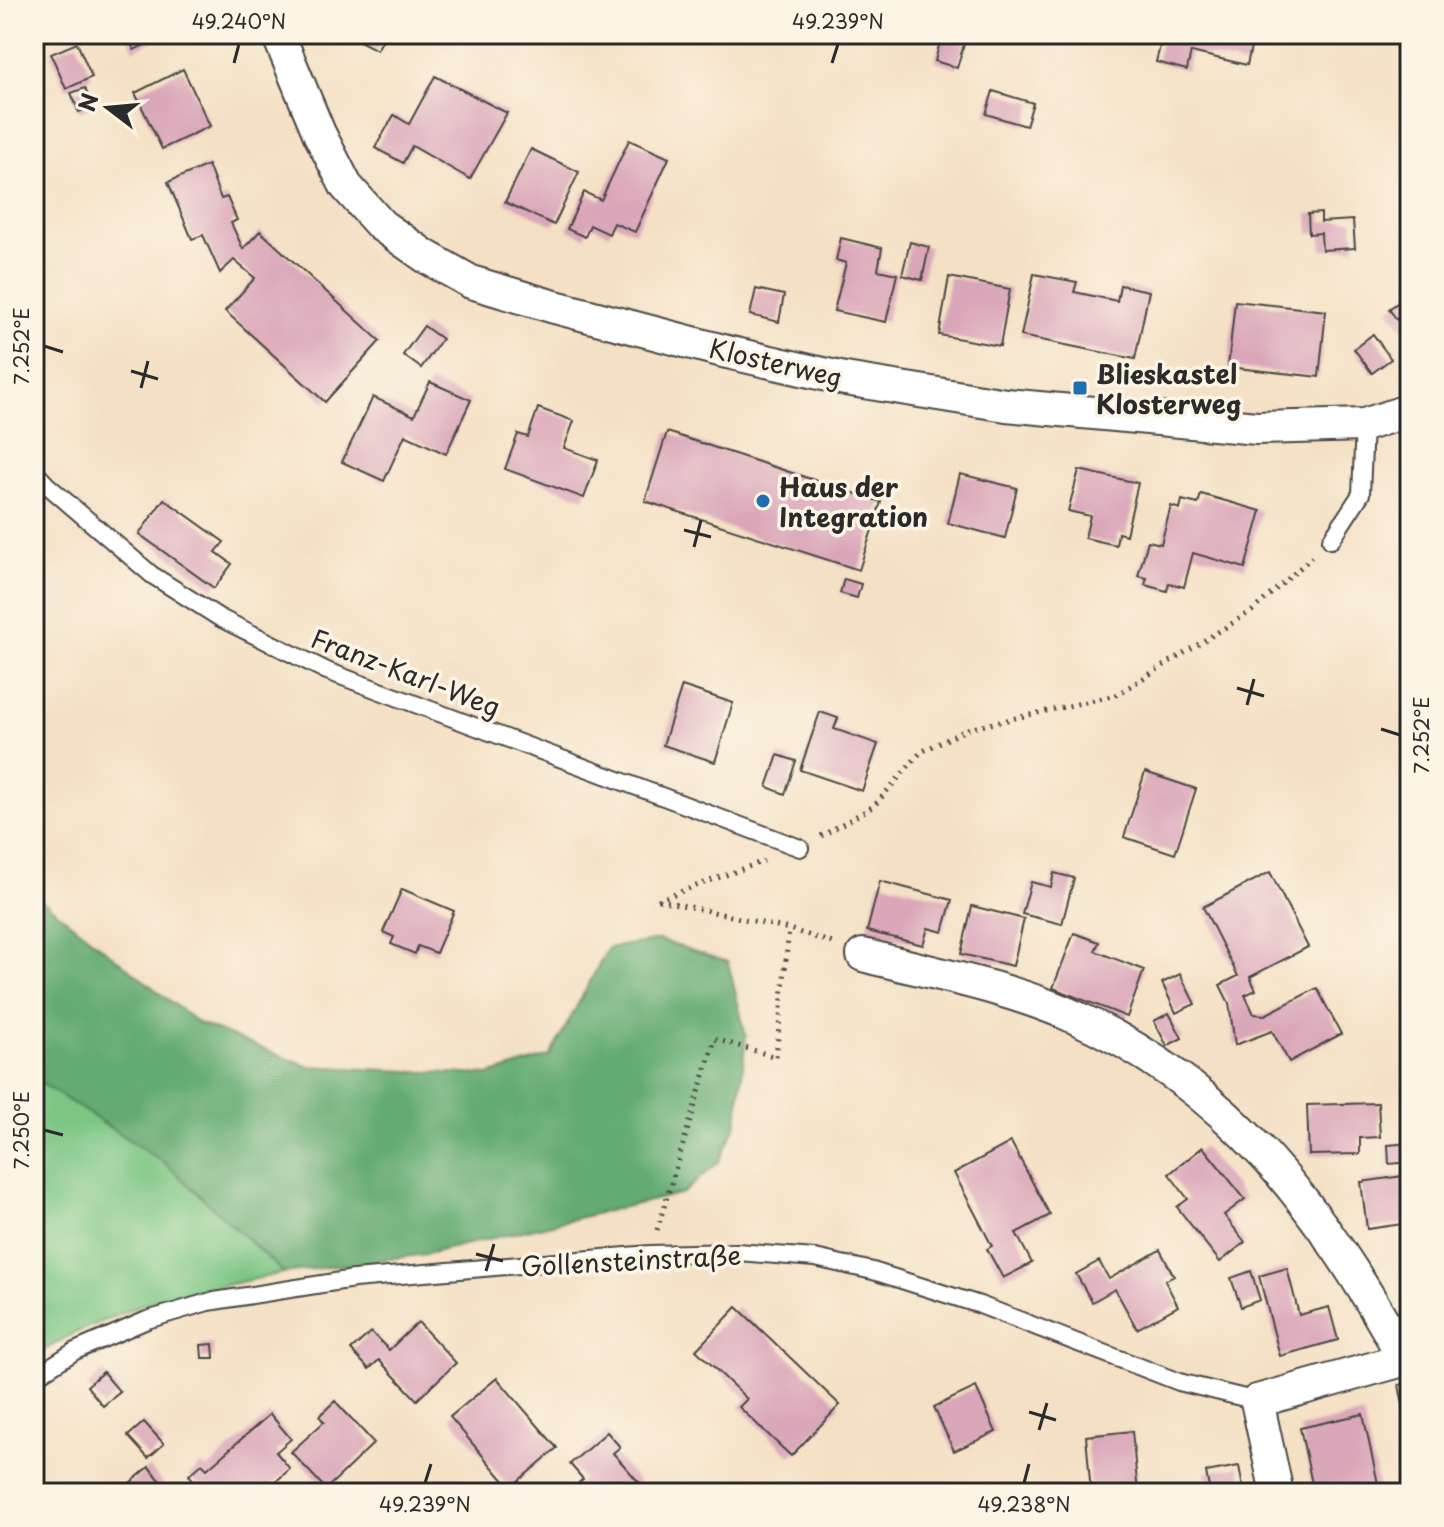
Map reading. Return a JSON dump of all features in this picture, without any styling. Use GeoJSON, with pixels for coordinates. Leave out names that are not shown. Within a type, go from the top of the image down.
{"type":"FeatureCollection","features":[{"type":"Feature","properties":{"kind":"street","name":"Klosterweg"},"geometry":{"type":"LineString","coordinates":[[278,34],[319,133],[346,186],[381,225],[425,256],[471,282],[727,352],[845,379],[1006,405],[1257,428],[1364,425],[1410,410]]}},
{"type":"Feature","properties":{"kind":"street"},"geometry":{"type":"LineString","coordinates":[[863,955],[1010,994],[1066,1013],[1121,1040],[1168,1069],[1217,1106],[1270,1159],[1325,1228],[1408,1359]]}},
{"type":"Feature","properties":{"kind":"street","name":"Gollensteinstraße"},"geometry":{"type":"LineString","coordinates":[[1257,1401],[1408,1359]]}},
{"type":"Feature","properties":{"kind":"street"},"geometry":{"type":"LineString","coordinates":[[1257,1401],[1277,1493]]}},
{"type":"Feature","properties":{"kind":"lane"},"geometry":{"type":"LineString","coordinates":[[1331,540],[1361,494],[1364,425]]}},
{"type":"Feature","properties":{"kind":"lane","name":"Franz-Karl-Weg"},"geometry":{"type":"LineString","coordinates":[[34,471],[152,575],[220,618],[327,671],[800,848]]}},
{"type":"Feature","properties":{"kind":"lane","name":"Gollensteinstraße"},"geometry":{"type":"LineString","coordinates":[[34,1377],[75,1351],[147,1320],[208,1302],[354,1279],[650,1254],[737,1252],[815,1258],[873,1271],[980,1305],[1179,1382],[1257,1401]]}},
{"type":"Feature","properties":{"kind":"path"},"geometry":{"type":"LineString","coordinates":[[863,955],[789,929],[658,900],[800,848],[874,806],[921,752],[968,729],[1116,695],[1252,611],[1331,540]]}},
{"type":"Feature","properties":{"kind":"path"},"geometry":{"type":"LineString","coordinates":[[650,1254],[715,1039],[776,1057],[789,929]]}},
{"type":"Feature","properties":{"kind":"green space"},"geometry":{"type":"Polygon","coordinates":[[[34,894],[198,1023],[307,1066],[488,1075],[550,1056],[608,948],[659,940],[728,962],[746,1036],[737,1123],[719,1162],[683,1193],[426,1254],[284,1273],[166,1164],[34,1078],[34,894]]]}},
{"type":"Feature","properties":{"kind":"green space"},"geometry":{"type":"Polygon","coordinates":[[[34,1078],[166,1164],[284,1273],[153,1300],[72,1334],[34,1356],[34,1078]]]}},
{"type":"Feature","properties":{"kind":"building"},"geometry":{"type":"Polygon","coordinates":[[[127,34],[168,34],[134,50],[127,34]]]}},
{"type":"Feature","properties":{"kind":"building"},"geometry":{"type":"Polygon","coordinates":[[[346,34],[386,34],[377,50],[346,34]]]}},
{"type":"Feature","properties":{"kind":"building"},"geometry":{"type":"Polygon","coordinates":[[[942,34],[967,34],[957,68],[935,61],[942,34]]]}},
{"type":"Feature","properties":{"kind":"building"},"geometry":{"type":"Polygon","coordinates":[[[1163,34],[1254,34],[1247,65],[1191,52],[1187,70],[1156,62],[1163,34]]]}},
{"type":"Feature","properties":{"kind":"building"},"geometry":{"type":"Polygon","coordinates":[[[77,43],[92,77],[66,89],[51,54],[77,43]]]}},
{"type":"Feature","properties":{"kind":"building"},"geometry":{"type":"Polygon","coordinates":[[[183,69],[210,126],[162,149],[135,93],[183,69]]]}},
{"type":"Feature","properties":{"kind":"building"},"geometry":{"type":"Polygon","coordinates":[[[435,76],[507,113],[470,179],[412,146],[403,163],[375,148],[394,115],[409,124],[435,76]]]}},
{"type":"Feature","properties":{"kind":"building"},"geometry":{"type":"Polygon","coordinates":[[[85,88],[92,107],[79,112],[71,93],[85,88]]]}},
{"type":"Feature","properties":{"kind":"building"},"geometry":{"type":"Polygon","coordinates":[[[993,91],[1033,103],[1026,126],[986,114],[993,91]]]}},
{"type":"Feature","properties":{"kind":"building"},"geometry":{"type":"Polygon","coordinates":[[[629,140],[669,158],[635,232],[614,223],[609,234],[590,225],[585,237],[567,229],[584,192],[601,200],[629,140]]]}},
{"type":"Feature","properties":{"kind":"building"},"geometry":{"type":"Polygon","coordinates":[[[531,149],[579,172],[554,225],[505,202],[531,149]]]}},
{"type":"Feature","properties":{"kind":"building"},"geometry":{"type":"Polygon","coordinates":[[[34,160],[43,183],[34,186],[34,160]]]}},
{"type":"Feature","properties":{"kind":"building"},"geometry":{"type":"Polygon","coordinates":[[[208,165],[221,199],[227,197],[237,220],[231,223],[243,249],[260,231],[380,341],[325,402],[225,311],[255,278],[234,260],[220,273],[203,235],[192,239],[168,182],[208,165]]]}},
{"type":"Feature","properties":{"kind":"building"},"geometry":{"type":"Polygon","coordinates":[[[1321,213],[1321,222],[1353,220],[1355,248],[1322,250],[1321,233],[1309,234],[1308,214],[1321,213]]]}},
{"type":"Feature","properties":{"kind":"building"},"geometry":{"type":"Polygon","coordinates":[[[841,238],[882,248],[878,270],[897,274],[886,322],[834,311],[846,263],[836,260],[841,238]]]}},
{"type":"Feature","properties":{"kind":"building"},"geometry":{"type":"Polygon","coordinates":[[[910,242],[929,247],[922,280],[902,275],[910,242]]]}},
{"type":"Feature","properties":{"kind":"building"},"geometry":{"type":"Polygon","coordinates":[[[1034,274],[1077,282],[1074,292],[1117,301],[1120,285],[1149,291],[1135,359],[1021,336],[1034,274]]]}},
{"type":"Feature","properties":{"kind":"building"},"geometry":{"type":"Polygon","coordinates":[[[949,277],[1010,289],[1000,346],[939,335],[949,277]]]}},
{"type":"Feature","properties":{"kind":"building"},"geometry":{"type":"Polygon","coordinates":[[[756,289],[784,295],[779,322],[750,315],[756,289]]]}},
{"type":"Feature","properties":{"kind":"building"},"geometry":{"type":"Polygon","coordinates":[[[1410,294],[1410,337],[1389,309],[1410,294]]]}},
{"type":"Feature","properties":{"kind":"building"},"geometry":{"type":"Polygon","coordinates":[[[1235,301],[1326,311],[1319,377],[1228,367],[1235,301]]]}},
{"type":"Feature","properties":{"kind":"building"},"geometry":{"type":"Polygon","coordinates":[[[424,326],[442,339],[421,368],[403,355],[424,326]]]}},
{"type":"Feature","properties":{"kind":"building"},"geometry":{"type":"Polygon","coordinates":[[[1373,334],[1391,359],[1372,373],[1354,349],[1373,334]]]}},
{"type":"Feature","properties":{"kind":"building"},"geometry":{"type":"Polygon","coordinates":[[[430,382],[471,400],[446,454],[405,435],[384,481],[342,462],[373,397],[414,416],[430,382]]]}},
{"type":"Feature","properties":{"kind":"building"},"geometry":{"type":"Polygon","coordinates":[[[538,408],[574,421],[564,448],[598,460],[584,498],[505,469],[518,434],[528,437],[538,408]]]}},
{"type":"Feature","properties":{"kind":"building","name":"Haus der Integration"},"geometry":{"type":"Polygon","coordinates":[[[667,432],[881,502],[859,570],[645,501],[667,432]]]}},
{"type":"Feature","properties":{"kind":"building"},"geometry":{"type":"Polygon","coordinates":[[[1079,470],[1138,483],[1126,535],[1118,533],[1116,545],[1085,538],[1090,516],[1068,511],[1079,470]]]}},
{"type":"Feature","properties":{"kind":"building"},"geometry":{"type":"Polygon","coordinates":[[[960,474],[1017,488],[1005,538],[948,523],[960,474]]]}},
{"type":"Feature","properties":{"kind":"building"},"geometry":{"type":"Polygon","coordinates":[[[1201,494],[1261,511],[1245,568],[1193,553],[1184,587],[1169,583],[1167,591],[1145,585],[1147,578],[1138,576],[1148,541],[1161,544],[1171,506],[1180,509],[1182,500],[1198,504],[1201,494]]]}},
{"type":"Feature","properties":{"kind":"building"},"geometry":{"type":"Polygon","coordinates":[[[164,499],[224,542],[216,552],[232,564],[214,588],[139,534],[164,499]]]}},
{"type":"Feature","properties":{"kind":"building"},"geometry":{"type":"Polygon","coordinates":[[[844,579],[861,584],[857,598],[840,593],[844,579]]]}},
{"type":"Feature","properties":{"kind":"building"},"geometry":{"type":"Polygon","coordinates":[[[682,686],[733,703],[715,762],[663,745],[682,686]]]}},
{"type":"Feature","properties":{"kind":"building"},"geometry":{"type":"Polygon","coordinates":[[[820,712],[838,718],[834,729],[878,744],[862,791],[800,770],[820,712]]]}},
{"type":"Feature","properties":{"kind":"building"},"geometry":{"type":"Polygon","coordinates":[[[778,755],[796,761],[785,794],[767,787],[778,755]]]}},
{"type":"Feature","properties":{"kind":"building"},"geometry":{"type":"Polygon","coordinates":[[[1145,772],[1196,789],[1175,854],[1124,837],[1145,772]]]}},
{"type":"Feature","properties":{"kind":"building"},"geometry":{"type":"Polygon","coordinates":[[[1270,872],[1308,947],[1250,977],[1256,990],[1245,995],[1254,1014],[1265,1015],[1317,988],[1341,1034],[1289,1062],[1272,1031],[1235,1045],[1229,1003],[1220,985],[1238,976],[1203,907],[1270,872]]]}},
{"type":"Feature","properties":{"kind":"building"},"geometry":{"type":"Polygon","coordinates":[[[1054,873],[1074,878],[1062,924],[1022,914],[1031,882],[1051,887],[1054,873]]]}},
{"type":"Feature","properties":{"kind":"building"},"geometry":{"type":"Polygon","coordinates":[[[880,881],[952,900],[943,932],[928,928],[923,945],[867,931],[880,881]]]}},
{"type":"Feature","properties":{"kind":"building"},"geometry":{"type":"Polygon","coordinates":[[[402,889],[454,911],[436,953],[418,946],[415,954],[391,944],[394,937],[383,932],[402,889]]]}},
{"type":"Feature","properties":{"kind":"building"},"geometry":{"type":"Polygon","coordinates":[[[972,906],[1024,919],[1013,966],[961,954],[972,906]]]}},
{"type":"Feature","properties":{"kind":"building"},"geometry":{"type":"Polygon","coordinates":[[[1074,933],[1099,942],[1095,951],[1144,970],[1127,1017],[1053,988],[1074,933]]]}},
{"type":"Feature","properties":{"kind":"building"},"geometry":{"type":"Polygon","coordinates":[[[1180,974],[1195,1004],[1176,1013],[1162,983],[1180,974]]]}},
{"type":"Feature","properties":{"kind":"building"},"geometry":{"type":"Polygon","coordinates":[[[1169,1013],[1182,1038],[1167,1046],[1154,1021],[1169,1013]]]}},
{"type":"Feature","properties":{"kind":"building"},"geometry":{"type":"Polygon","coordinates":[[[1378,1103],[1380,1137],[1360,1138],[1360,1154],[1309,1155],[1307,1105],[1378,1103]]]}},
{"type":"Feature","properties":{"kind":"building"},"geometry":{"type":"Polygon","coordinates":[[[1011,1142],[1050,1215],[1016,1233],[1032,1263],[1003,1278],[987,1249],[992,1246],[954,1173],[1011,1142]]]}},
{"type":"Feature","properties":{"kind":"building"},"geometry":{"type":"Polygon","coordinates":[[[1410,1143],[1410,1162],[1389,1164],[1388,1145],[1410,1143]]]}},
{"type":"Feature","properties":{"kind":"building"},"geometry":{"type":"Polygon","coordinates":[[[1203,1147],[1245,1199],[1224,1215],[1245,1242],[1220,1262],[1177,1207],[1188,1199],[1169,1174],[1203,1147]]]}},
{"type":"Feature","properties":{"kind":"building"},"geometry":{"type":"Polygon","coordinates":[[[1410,1175],[1410,1223],[1367,1229],[1361,1182],[1410,1175]]]}},
{"type":"Feature","properties":{"kind":"building"},"geometry":{"type":"Polygon","coordinates":[[[1160,1250],[1174,1276],[1165,1281],[1178,1306],[1137,1329],[1115,1289],[1092,1302],[1076,1274],[1099,1261],[1109,1279],[1160,1250]]]}},
{"type":"Feature","properties":{"kind":"building"},"geometry":{"type":"Polygon","coordinates":[[[1287,1268],[1299,1315],[1329,1307],[1338,1340],[1280,1356],[1259,1276],[1287,1268]]]}},
{"type":"Feature","properties":{"kind":"building"},"geometry":{"type":"Polygon","coordinates":[[[1251,1271],[1260,1300],[1241,1307],[1231,1278],[1251,1271]]]}},
{"type":"Feature","properties":{"kind":"building"},"geometry":{"type":"Polygon","coordinates":[[[737,1307],[840,1405],[791,1456],[739,1407],[747,1399],[696,1350],[737,1307]]]}},
{"type":"Feature","properties":{"kind":"building"},"geometry":{"type":"Polygon","coordinates":[[[418,1322],[456,1363],[417,1400],[379,1360],[369,1369],[351,1350],[371,1332],[389,1350],[418,1322]]]}},
{"type":"Feature","properties":{"kind":"building"},"geometry":{"type":"Polygon","coordinates":[[[213,1344],[214,1358],[202,1358],[201,1345],[213,1344]]]}},
{"type":"Feature","properties":{"kind":"building"},"geometry":{"type":"Polygon","coordinates":[[[103,1372],[120,1392],[103,1406],[87,1386],[103,1372]]]}},
{"type":"Feature","properties":{"kind":"building"},"geometry":{"type":"Polygon","coordinates":[[[497,1378],[557,1448],[510,1488],[450,1417],[497,1378]]]}},
{"type":"Feature","properties":{"kind":"building"},"geometry":{"type":"Polygon","coordinates":[[[1410,1383],[1410,1432],[1409,1432],[1399,1385],[1410,1383]]]}},
{"type":"Feature","properties":{"kind":"building"},"geometry":{"type":"Polygon","coordinates":[[[976,1387],[996,1432],[954,1451],[934,1407],[976,1387]]]}},
{"type":"Feature","properties":{"kind":"building"},"geometry":{"type":"Polygon","coordinates":[[[335,1401],[374,1443],[326,1489],[291,1452],[324,1422],[319,1416],[335,1401]]]}},
{"type":"Feature","properties":{"kind":"building"},"geometry":{"type":"Polygon","coordinates":[[[270,1414],[291,1439],[276,1452],[290,1469],[263,1493],[204,1493],[189,1475],[202,1464],[207,1469],[270,1414]]]}},
{"type":"Feature","properties":{"kind":"building"},"geometry":{"type":"Polygon","coordinates":[[[1363,1414],[1380,1493],[1314,1493],[1300,1428],[1363,1414]]]}},
{"type":"Feature","properties":{"kind":"building"},"geometry":{"type":"Polygon","coordinates":[[[144,1422],[164,1444],[148,1458],[128,1436],[144,1422]]]}},
{"type":"Feature","properties":{"kind":"building"},"geometry":{"type":"Polygon","coordinates":[[[1132,1431],[1138,1493],[1091,1493],[1086,1436],[1132,1431]]]}},
{"type":"Feature","properties":{"kind":"building"},"geometry":{"type":"Polygon","coordinates":[[[607,1432],[620,1447],[613,1453],[644,1488],[638,1493],[568,1493],[583,1479],[570,1464],[607,1432]]]}},
{"type":"Feature","properties":{"kind":"building"},"geometry":{"type":"Polygon","coordinates":[[[1239,1466],[1244,1493],[1210,1493],[1206,1472],[1239,1466]]]}},
{"type":"Feature","properties":{"kind":"building"},"geometry":{"type":"Polygon","coordinates":[[[149,1467],[171,1493],[118,1493],[149,1467]]]}},
{"type":"Feature","properties":{"kind":"place","name":"Blieskastel Klosterweg"},"geometry":{"type":"Point","coordinates":[1080,388]}},
{"type":"Feature","properties":{"kind":"place","name":"Haus der Integration"},"geometry":{"type":"Point","coordinates":[763,501]}}]}
